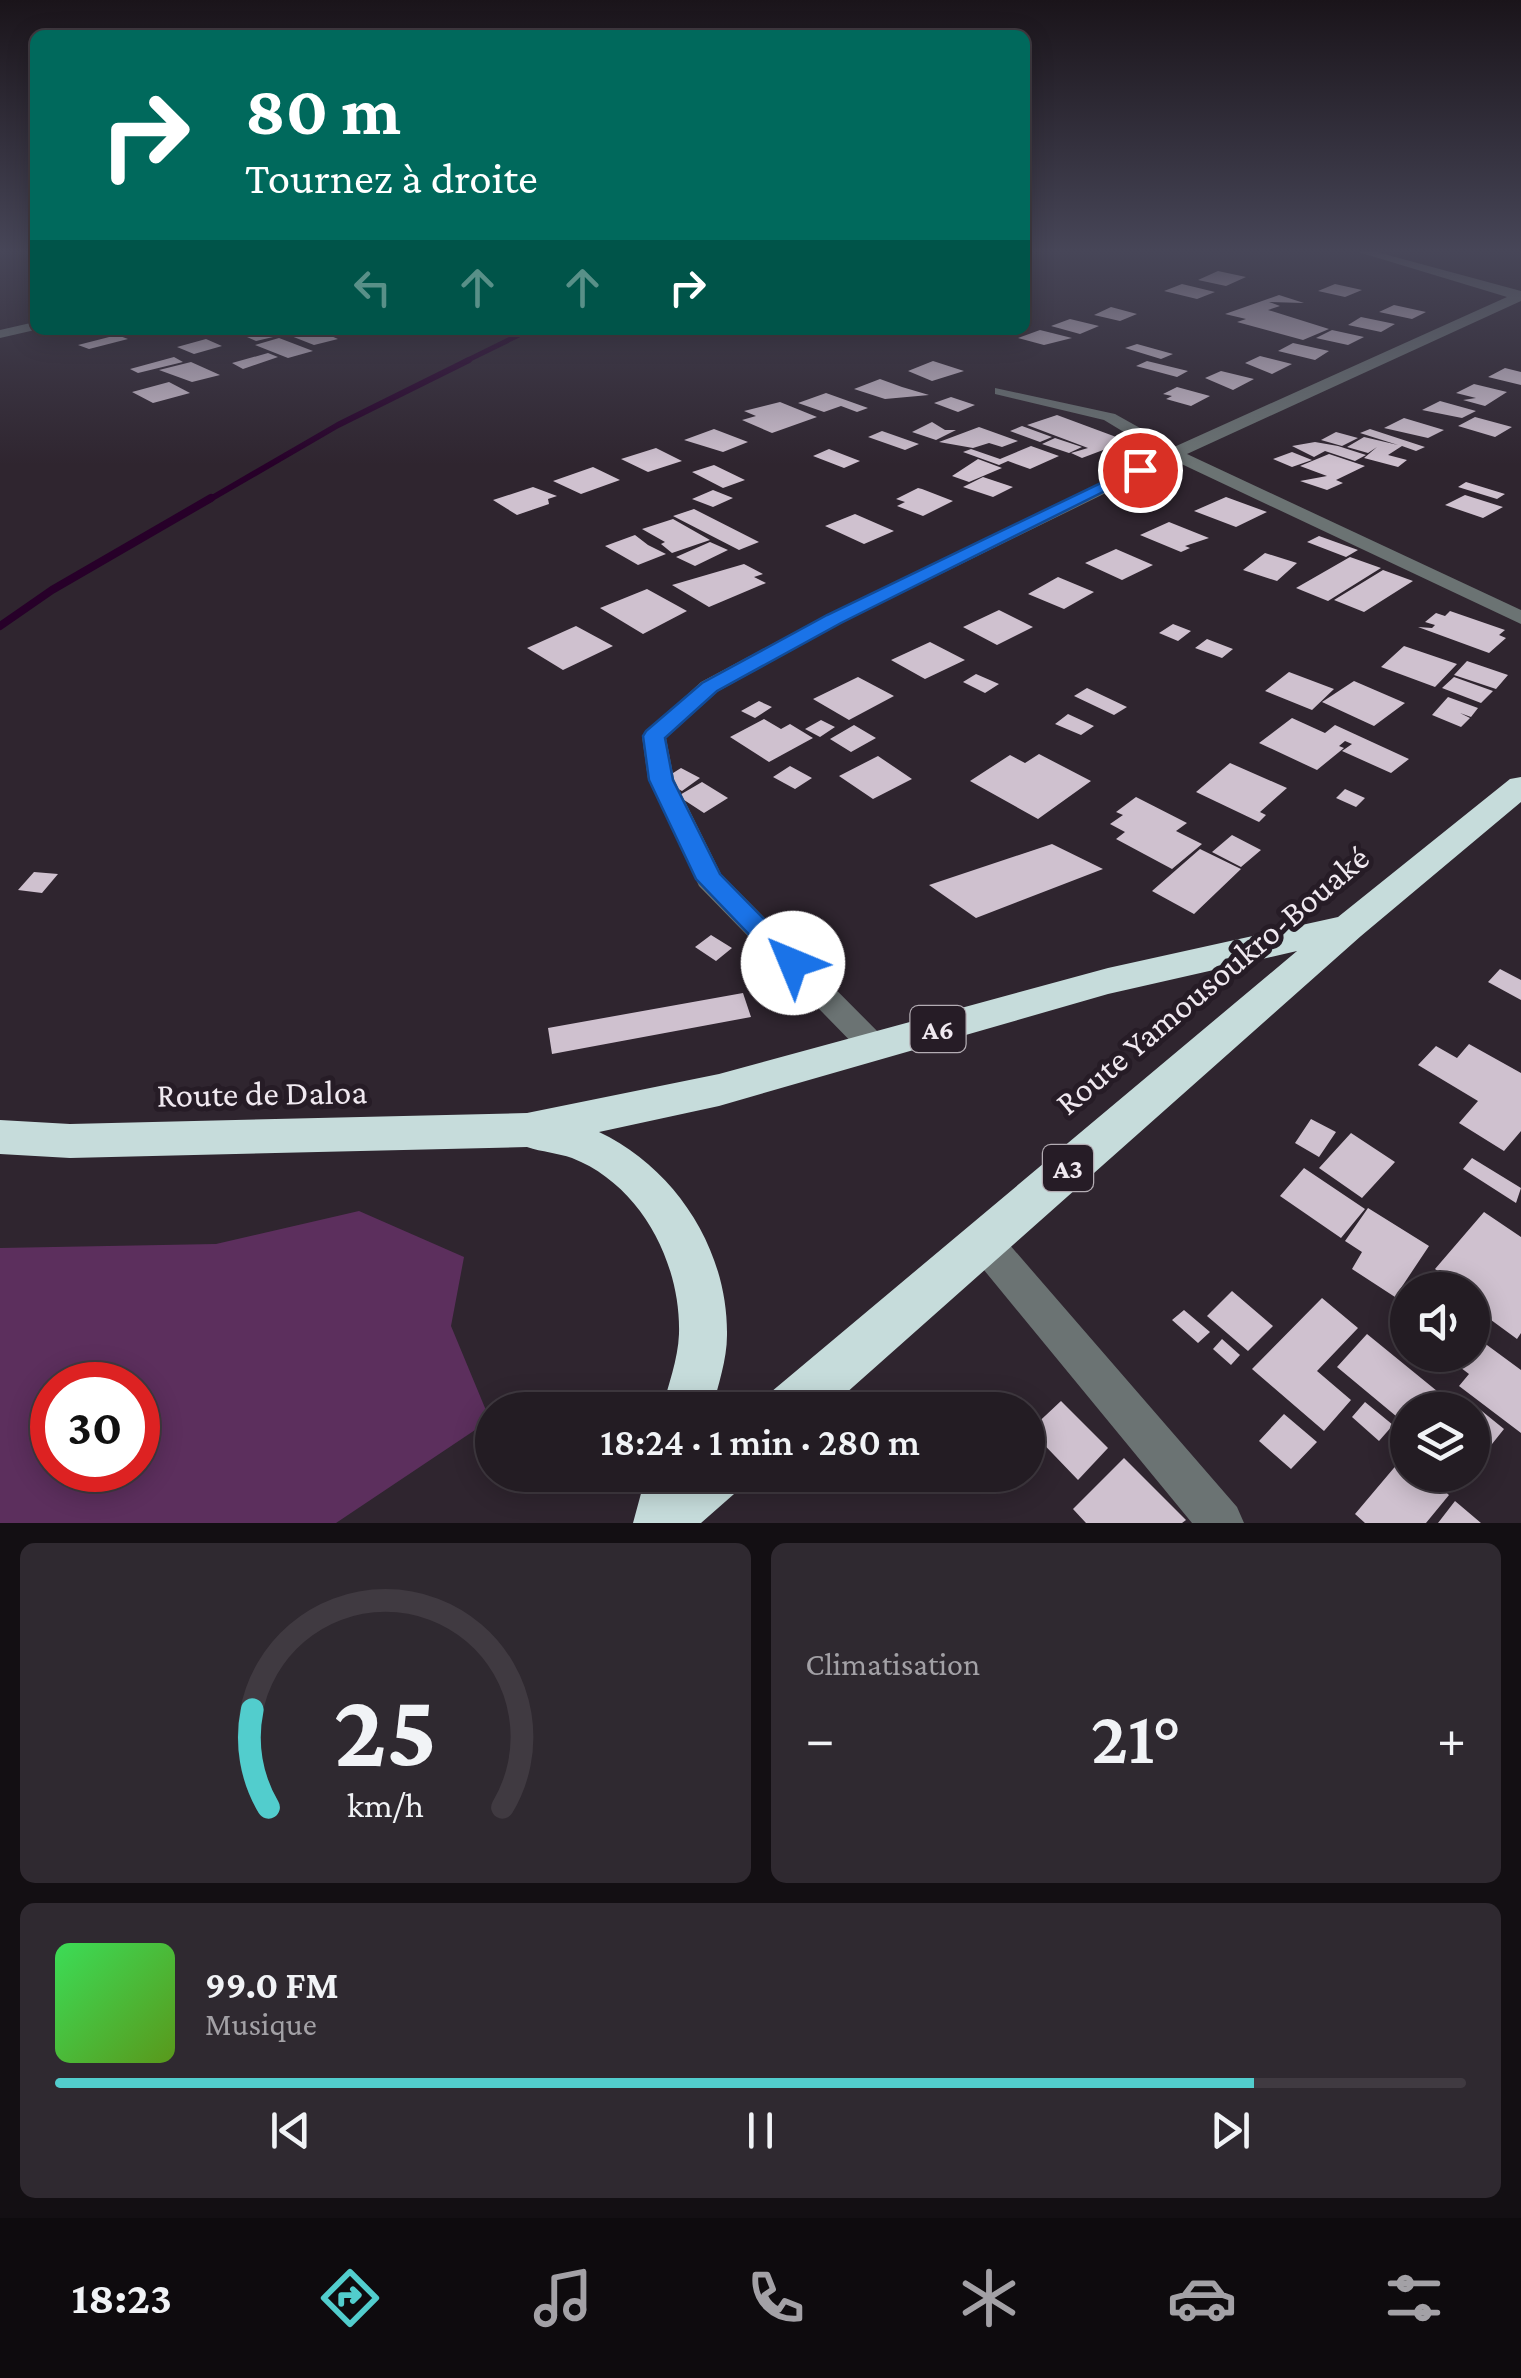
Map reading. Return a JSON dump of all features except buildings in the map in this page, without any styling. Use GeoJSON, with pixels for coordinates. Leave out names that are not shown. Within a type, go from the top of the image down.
{"type":"FeatureCollection","features":[{"type":"Feature","properties":{"kind":"highway","name":"Route Yamousoukro-Bouaké"},"geometry":{"type":"LineString","coordinates":[[810,1392],[1349,927],[1521,786]]}},
{"type":"Feature","properties":{"kind":"highway","name":"A6"},"geometry":{"type":"LineString","coordinates":[[527,1130],[719,1090],[1108,980],[1349,927]]}},
{"type":"Feature","properties":{"kind":"highway","name":"Route de Daloa"},"geometry":{"type":"LineString","coordinates":[[0,1137],[110,1141],[527,1130]]}},
{"type":"Feature","properties":{"kind":"highway"},"geometry":{"type":"LineString","coordinates":[[527,1130],[586,1145],[618,1164],[658,1198],[685,1243],[698,1289],[703,1334],[691,1392]]}},
{"type":"Feature","properties":{"kind":"highway"},"geometry":{"type":"LineString","coordinates":[[665,1506],[688,1492]]}},
{"type":"Feature","properties":{"kind":"street"},"geometry":{"type":"LineString","coordinates":[[877,1047],[709,879],[661,780],[654,736],[709,687],[787,644],[1173,454],[1463,322]]}},
{"type":"Feature","properties":{"kind":"street"},"geometry":{"type":"LineString","coordinates":[[0,334],[30,327]]}},
{"type":"Feature","properties":{"kind":"street"},"geometry":{"type":"LineString","coordinates":[[1000,391],[1108,417],[1173,454],[1521,618]]}},
{"type":"Feature","properties":{"kind":"street"},"geometry":{"type":"LineString","coordinates":[[983,1240],[1221,1523]]}},
{"type":"Feature","properties":{"kind":"shaded area"},"geometry":{"type":"Polygon","coordinates":[[[359,1211],[464,1257],[451,1326],[478,1392],[475,1392],[475,1430],[336,1523],[0,1523],[0,1248],[216,1244],[359,1211]]]}},
{"type":"Feature","properties":{"kind":"waterway"},"geometry":{"type":"LineString","coordinates":[[464,362],[519,335]]}},
{"type":"Feature","properties":{"kind":"waterway"},"geometry":{"type":"LineString","coordinates":[[207,501],[338,425],[469,360]]}},
{"type":"Feature","properties":{"kind":"waterway"},"geometry":{"type":"LineString","coordinates":[[0,626],[52,590],[211,498]]}},
{"type":"Feature","properties":{"kind":"route"},"geometry":{"type":"LineString","coordinates":[[793,963],[709,879],[661,780],[654,736],[709,687],[834,619],[1140,470]]}}]}
